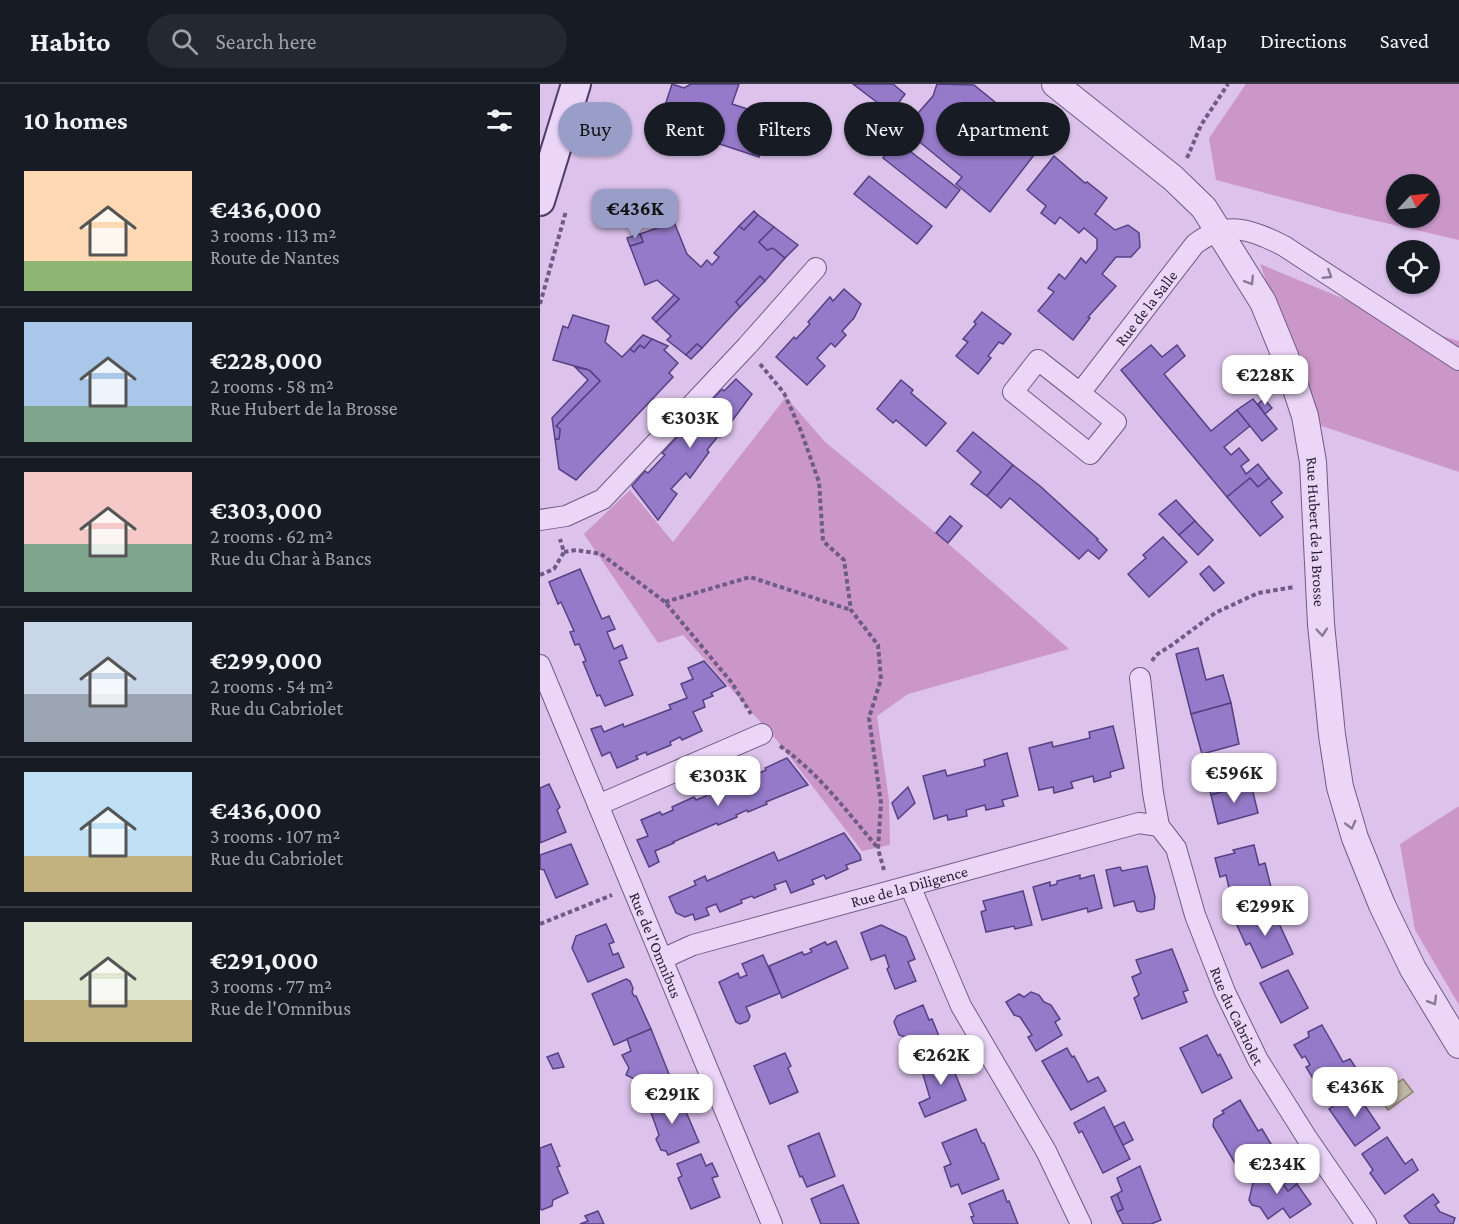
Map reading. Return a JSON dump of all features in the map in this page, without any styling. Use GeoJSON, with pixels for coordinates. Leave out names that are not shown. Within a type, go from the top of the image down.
{"type":"FeatureCollection","features":[{"type":"Feature","properties":{"kind":"main road"},"geometry":{"type":"LineString","coordinates":[[540,201],[576,84]]}},
{"type":"Feature","properties":{"kind":"street","name":"Rue Hubert de la Brosse"},"geometry":{"type":"LineString","coordinates":[[1055,84],[1173,178],[1204,208],[1263,302],[1286,356],[1305,416],[1313,462],[1321,624],[1332,735],[1340,787],[1355,838],[1382,905],[1413,969],[1459,1046]]}},
{"type":"Feature","properties":{"kind":"street"},"geometry":{"type":"LineString","coordinates":[[1219,231],[1235,228],[1253,232],[1284,246],[1459,360]]}},
{"type":"Feature","properties":{"kind":"street","name":"Rue de la Salle"},"geometry":{"type":"LineString","coordinates":[[1080,393],[1194,243],[1219,231]]}},
{"type":"Feature","properties":{"kind":"street"},"geometry":{"type":"LineString","coordinates":[[540,520],[566,516],[603,499],[747,346],[816,268]]}},
{"type":"Feature","properties":{"kind":"street"},"geometry":{"type":"LineString","coordinates":[[1038,360],[1080,393],[1116,422],[1090,454],[1013,392],[1038,360]]}},
{"type":"Feature","properties":{"kind":"street","name":"Rue de l'Omnibus"},"geometry":{"type":"LineString","coordinates":[[540,665],[662,959],[765,1222]]}},
{"type":"Feature","properties":{"kind":"street","name":"Rue du Cabriolet"},"geometry":{"type":"LineString","coordinates":[[1140,678],[1159,826],[1176,848],[1195,915],[1220,981],[1258,1060],[1307,1138],[1366,1224]]}},
{"type":"Feature","properties":{"kind":"street"},"geometry":{"type":"LineString","coordinates":[[598,805],[762,734]]}},
{"type":"Feature","properties":{"kind":"street","name":"Rue de la Diligence"},"geometry":{"type":"LineString","coordinates":[[662,959],[693,945],[1139,822],[1159,826]]}},
{"type":"Feature","properties":{"kind":"street"},"geometry":{"type":"LineString","coordinates":[[910,886],[961,1006],[1046,1151],[1081,1224]]}},
{"type":"Feature","properties":{"kind":"path"},"geometry":{"type":"LineString","coordinates":[[1173,178],[1185,162],[1201,125],[1228,84]]}},
{"type":"Feature","properties":{"kind":"path"},"geometry":{"type":"LineString","coordinates":[[747,346],[783,393],[801,431],[819,482],[823,541],[844,560],[851,610],[878,645],[881,679],[869,718],[881,803],[878,849],[890,891]]}},
{"type":"Feature","properties":{"kind":"path"},"geometry":{"type":"LineString","coordinates":[[564,552],[576,550],[601,554],[665,602],[732,683],[762,734],[790,753],[834,796],[878,849]]}},
{"type":"Feature","properties":{"kind":"path"},"geometry":{"type":"LineString","coordinates":[[665,602],[750,577],[851,610]]}},
{"type":"Feature","properties":{"kind":"path"},"geometry":{"type":"LineString","coordinates":[[1140,678],[1156,655],[1215,613],[1258,593],[1298,586]]}},
{"type":"Feature","properties":{"kind":"path"},"geometry":{"type":"LineString","coordinates":[[540,924],[632,886]]}},
{"type":"Feature","properties":{"kind":"shaded area"},"geometry":{"type":"Polygon","coordinates":[[[1246,84],[1459,84],[1459,240],[1407,228],[1440,228],[1440,174],[1386,174],[1386,223],[1216,180],[1209,138],[1246,84]]]}},
{"type":"Feature","properties":{"kind":"shaded area"},"geometry":{"type":"Polygon","coordinates":[[[1260,264],[1412,327],[1459,341],[1459,472],[1319,425],[1260,264]]]}},
{"type":"Feature","properties":{"kind":"shaded area"},"geometry":{"type":"Polygon","coordinates":[[[786,397],[825,442],[936,533],[1069,649],[908,694],[877,716],[889,800],[890,845],[862,851],[780,744],[683,635],[658,643],[584,534],[630,490],[673,542],[786,397]]]}},
{"type":"Feature","properties":{"kind":"shaded area"},"geometry":{"type":"Polygon","coordinates":[[[1459,806],[1459,1005],[1415,930],[1400,844],[1459,806]]]}},
{"type":"Feature","properties":{"kind":"shaded area"},"geometry":{"type":"Polygon","coordinates":[[[1403,1079],[1413,1092],[1388,1110],[1378,1096],[1403,1079]]]}},
{"type":"Feature","properties":{"kind":"building"},"geometry":{"type":"Polygon","coordinates":[[[672,84],[684,88],[691,84],[739,84],[732,104],[737,106],[737,150],[725,146],[725,102],[666,102],[672,84]]]}},
{"type":"Feature","properties":{"kind":"building"},"geometry":{"type":"Polygon","coordinates":[[[853,84],[893,84],[905,94],[899,102],[877,102],[853,84]]]}},
{"type":"Feature","properties":{"kind":"building"},"geometry":{"type":"Polygon","coordinates":[[[937,84],[974,85],[995,102],[936,102],[936,155],[924,146],[924,106],[933,96],[937,84]]]}},
{"type":"Feature","properties":{"kind":"building"},"geometry":{"type":"Polygon","coordinates":[[[885,156],[916,156],[960,190],[946,208],[883,158],[885,156]]]}},
{"type":"Feature","properties":{"kind":"building"},"geometry":{"type":"Polygon","coordinates":[[[937,156],[1033,156],[990,212],[956,184],[962,177],[937,156]]]}},
{"type":"Feature","properties":{"kind":"building"},"geometry":{"type":"Polygon","coordinates":[[[1054,156],[1085,183],[1087,182],[1107,198],[1095,214],[1115,230],[1128,225],[1139,233],[1140,247],[1131,257],[1116,257],[1102,274],[1116,286],[1088,317],[1090,318],[1073,340],[1038,311],[1054,292],[1048,288],[1059,274],[1065,279],[1081,258],[1086,263],[1097,249],[1097,239],[1084,228],[1079,233],[1060,217],[1055,224],[1041,213],[1046,206],[1027,190],[1054,156]]]}},
{"type":"Feature","properties":{"kind":"building"},"geometry":{"type":"Polygon","coordinates":[[[869,176],[932,226],[917,244],[854,194],[869,176]]]}},
{"type":"Feature","properties":{"kind":"building"},"geometry":{"type":"Polygon","coordinates":[[[754,211],[758,215],[744,230],[739,226],[754,211]]]}},
{"type":"Feature","properties":{"kind":"building"},"geometry":{"type":"Polygon","coordinates":[[[758,215],[774,227],[759,242],[767,250],[773,248],[785,258],[765,281],[760,276],[736,302],[740,307],[702,348],[697,344],[686,355],[667,340],[671,336],[656,322],[679,299],[657,280],[645,285],[630,246],[643,242],[640,234],[674,222],[687,254],[701,267],[707,260],[712,265],[719,257],[714,253],[739,226],[744,230],[758,215]]]}},
{"type":"Feature","properties":{"kind":"building"},"geometry":{"type":"Polygon","coordinates":[[[774,227],[798,245],[785,258],[773,248],[767,250],[759,242],[774,227]]]}},
{"type":"Feature","properties":{"kind":"building"},"geometry":{"type":"Polygon","coordinates":[[[640,234],[643,242],[630,246],[627,238],[640,234]]]}},
{"type":"Feature","properties":{"kind":"building"},"geometry":{"type":"Polygon","coordinates":[[[760,276],[765,281],[740,307],[736,302],[760,276]]]}},
{"type":"Feature","properties":{"kind":"building"},"geometry":{"type":"Polygon","coordinates":[[[844,289],[861,304],[854,318],[842,331],[846,335],[835,347],[831,343],[817,358],[825,366],[807,385],[776,357],[794,337],[796,339],[810,324],[808,322],[830,297],[833,301],[844,289]]]}},
{"type":"Feature","properties":{"kind":"building"},"geometry":{"type":"Polygon","coordinates":[[[674,295],[679,299],[656,322],[652,318],[674,295]]]}},
{"type":"Feature","properties":{"kind":"building"},"geometry":{"type":"Polygon","coordinates":[[[982,312],[1011,334],[1003,344],[999,342],[988,356],[991,358],[978,374],[956,356],[968,342],[963,339],[976,324],[974,322],[982,312]]]}},
{"type":"Feature","properties":{"kind":"building"},"geometry":{"type":"Polygon","coordinates":[[[573,315],[609,326],[605,342],[622,357],[630,349],[634,352],[640,345],[644,348],[652,339],[668,346],[664,350],[678,363],[669,373],[673,377],[576,480],[559,469],[555,439],[559,439],[560,429],[556,426],[600,381],[589,370],[553,360],[563,326],[568,328],[573,315]]]}},
{"type":"Feature","properties":{"kind":"building"},"geometry":{"type":"Polygon","coordinates":[[[643,335],[652,339],[644,348],[640,345],[634,352],[630,349],[643,335]]]}},
{"type":"Feature","properties":{"kind":"building"},"geometry":{"type":"Polygon","coordinates":[[[697,344],[702,348],[691,359],[686,355],[697,344]]]}},
{"type":"Feature","properties":{"kind":"building"},"geometry":{"type":"Polygon","coordinates":[[[1151,345],[1162,357],[1177,345],[1185,356],[1164,374],[1211,431],[1237,410],[1250,426],[1224,447],[1231,455],[1239,448],[1249,460],[1241,466],[1246,474],[1258,464],[1269,478],[1258,487],[1250,478],[1227,497],[1121,370],[1151,345]]]}},
{"type":"Feature","properties":{"kind":"building"},"geometry":{"type":"Polygon","coordinates":[[[575,367],[589,370],[600,381],[556,426],[560,429],[559,439],[555,439],[552,418],[588,380],[575,367]]]}},
{"type":"Feature","properties":{"kind":"building"},"geometry":{"type":"Polygon","coordinates":[[[736,379],[752,394],[720,437],[719,435],[707,450],[709,452],[690,478],[686,473],[671,489],[677,494],[658,520],[632,486],[645,471],[648,473],[665,455],[662,453],[701,416],[699,414],[722,389],[724,391],[736,379]]]}},
{"type":"Feature","properties":{"kind":"building"},"geometry":{"type":"Polygon","coordinates":[[[901,380],[913,390],[911,393],[946,423],[926,446],[896,420],[893,423],[877,409],[901,380]]]}},
{"type":"Feature","properties":{"kind":"building"},"geometry":{"type":"Polygon","coordinates":[[[1253,399],[1277,429],[1262,441],[1237,410],[1253,399]]]}},
{"type":"Feature","properties":{"kind":"building"},"geometry":{"type":"Polygon","coordinates":[[[1264,399],[1272,408],[1265,414],[1258,404],[1264,399]]]}},
{"type":"Feature","properties":{"kind":"building"},"geometry":{"type":"Polygon","coordinates":[[[973,432],[1013,465],[987,496],[971,484],[981,472],[957,451],[973,432]]]}},
{"type":"Feature","properties":{"kind":"building"},"geometry":{"type":"Polygon","coordinates":[[[1013,465],[1040,486],[1098,539],[1107,550],[1099,559],[1088,550],[1079,559],[1010,498],[1001,508],[987,496],[1013,465]]]}},
{"type":"Feature","properties":{"kind":"building"},"geometry":{"type":"Polygon","coordinates":[[[1250,478],[1258,487],[1269,478],[1282,493],[1271,502],[1283,517],[1260,536],[1227,497],[1250,478]]]}},
{"type":"Feature","properties":{"kind":"building"},"geometry":{"type":"Polygon","coordinates":[[[1176,500],[1195,521],[1179,535],[1159,514],[1176,500]]]}},
{"type":"Feature","properties":{"kind":"building"},"geometry":{"type":"Polygon","coordinates":[[[950,516],[962,526],[948,543],[936,533],[950,516]]]}},
{"type":"Feature","properties":{"kind":"building"},"geometry":{"type":"Polygon","coordinates":[[[1195,521],[1213,540],[1198,555],[1179,535],[1195,521]]]}},
{"type":"Feature","properties":{"kind":"building"},"geometry":{"type":"Polygon","coordinates":[[[1163,537],[1187,562],[1149,597],[1128,574],[1146,558],[1143,555],[1163,537]]]}},
{"type":"Feature","properties":{"kind":"building"},"geometry":{"type":"Polygon","coordinates":[[[1209,566],[1224,583],[1214,591],[1200,574],[1209,566]]]}},
{"type":"Feature","properties":{"kind":"building"},"geometry":{"type":"Polygon","coordinates":[[[580,569],[602,619],[609,616],[615,629],[607,632],[614,649],[622,645],[627,658],[619,661],[633,695],[605,706],[600,695],[597,696],[583,662],[586,661],[579,644],[575,645],[570,632],[574,631],[561,602],[558,604],[549,582],[580,569]]]}},
{"type":"Feature","properties":{"kind":"building"},"geometry":{"type":"Polygon","coordinates":[[[1198,648],[1206,680],[1223,675],[1231,703],[1191,714],[1176,654],[1198,648]]]}},
{"type":"Feature","properties":{"kind":"building"},"geometry":{"type":"Polygon","coordinates":[[[704,661],[726,686],[711,693],[713,696],[703,700],[705,707],[693,712],[702,731],[682,740],[680,737],[670,742],[671,745],[647,755],[646,752],[636,756],[638,759],[617,768],[610,752],[602,756],[591,729],[601,726],[604,732],[623,724],[624,727],[671,709],[669,705],[687,698],[681,684],[693,679],[688,668],[704,661]]]}},
{"type":"Feature","properties":{"kind":"building"},"geometry":{"type":"Polygon","coordinates":[[[1231,703],[1239,744],[1202,754],[1191,714],[1231,703]]]}},
{"type":"Feature","properties":{"kind":"building"},"geometry":{"type":"Polygon","coordinates":[[[1113,726],[1124,768],[1110,772],[1111,777],[1094,782],[1093,776],[1071,782],[1073,788],[1054,793],[1053,787],[1039,790],[1029,748],[1052,742],[1053,747],[1090,738],[1089,732],[1113,726]]]}},
{"type":"Feature","properties":{"kind":"building"},"geometry":{"type":"Polygon","coordinates":[[[1007,753],[1018,796],[1002,800],[1004,806],[986,810],[985,805],[966,810],[967,816],[948,820],[947,815],[934,819],[923,776],[945,770],[947,776],[985,766],[984,760],[1007,753]]]}},
{"type":"Feature","properties":{"kind":"building"},"geometry":{"type":"Polygon","coordinates":[[[1244,755],[1251,784],[1211,795],[1203,766],[1244,755]]]}},
{"type":"Feature","properties":{"kind":"building"},"geometry":{"type":"Polygon","coordinates":[[[787,758],[808,785],[655,851],[659,862],[649,867],[637,840],[648,836],[641,820],[660,812],[662,815],[673,810],[672,807],[694,797],[696,800],[706,796],[705,793],[724,785],[725,788],[736,783],[735,780],[754,772],[755,775],[787,758]]]}},
{"type":"Feature","properties":{"kind":"building"},"geometry":{"type":"Polygon","coordinates":[[[549,784],[560,807],[557,810],[566,832],[540,843],[540,788],[549,784]]]}},
{"type":"Feature","properties":{"kind":"building"},"geometry":{"type":"Polygon","coordinates":[[[1251,784],[1258,813],[1218,824],[1211,795],[1251,784]]]}},
{"type":"Feature","properties":{"kind":"building"},"geometry":{"type":"Polygon","coordinates":[[[908,787],[915,803],[898,819],[892,803],[908,787]]]}},
{"type":"Feature","properties":{"kind":"building"},"geometry":{"type":"Polygon","coordinates":[[[844,833],[860,855],[861,860],[846,865],[848,869],[826,879],[824,875],[812,880],[814,884],[791,893],[786,881],[774,885],[776,889],[754,898],[752,896],[741,900],[742,903],[720,912],[716,904],[706,908],[709,915],[695,920],[693,914],[685,917],[676,913],[669,897],[696,885],[694,881],[705,876],[707,881],[774,852],[778,861],[844,833]]]}},
{"type":"Feature","properties":{"kind":"building"},"geometry":{"type":"Polygon","coordinates":[[[571,844],[588,884],[556,898],[544,870],[540,869],[540,855],[571,844]]]}},
{"type":"Feature","properties":{"kind":"building"},"geometry":{"type":"Polygon","coordinates":[[[1254,845],[1259,865],[1265,863],[1272,891],[1232,901],[1226,875],[1220,877],[1215,858],[1235,853],[1233,850],[1254,845]]]}},
{"type":"Feature","properties":{"kind":"building"},"geometry":{"type":"Polygon","coordinates":[[[1147,866],[1155,897],[1154,909],[1137,911],[1134,901],[1114,906],[1106,870],[1120,867],[1122,871],[1147,866]]]}},
{"type":"Feature","properties":{"kind":"building"},"geometry":{"type":"Polygon","coordinates":[[[1080,875],[1080,879],[1094,875],[1102,908],[1088,912],[1087,908],[1042,920],[1033,887],[1050,882],[1050,886],[1057,884],[1057,881],[1080,875]]]}},
{"type":"Feature","properties":{"kind":"building"},"geometry":{"type":"Polygon","coordinates":[[[1023,891],[1032,925],[986,932],[981,912],[986,910],[983,901],[1023,891]]]}},
{"type":"Feature","properties":{"kind":"building"},"geometry":{"type":"Polygon","coordinates":[[[1271,906],[1293,954],[1262,968],[1250,943],[1246,945],[1236,923],[1271,906]]]}},
{"type":"Feature","properties":{"kind":"building"},"geometry":{"type":"Polygon","coordinates":[[[606,924],[614,942],[609,944],[613,955],[618,953],[624,967],[588,982],[572,948],[576,936],[606,924]]]}},
{"type":"Feature","properties":{"kind":"building"},"geometry":{"type":"Polygon","coordinates":[[[881,925],[906,937],[915,959],[908,962],[916,981],[895,989],[887,969],[889,967],[885,955],[871,960],[861,933],[881,925]]]}},
{"type":"Feature","properties":{"kind":"building"},"geometry":{"type":"Polygon","coordinates":[[[836,941],[848,968],[782,998],[769,966],[802,952],[804,955],[812,952],[810,949],[825,942],[827,945],[836,941]]]}},
{"type":"Feature","properties":{"kind":"building"},"geometry":{"type":"Polygon","coordinates":[[[1172,949],[1188,990],[1183,992],[1187,1002],[1142,1019],[1134,998],[1139,995],[1132,977],[1141,973],[1136,960],[1172,949]]]}},
{"type":"Feature","properties":{"kind":"building"},"geometry":{"type":"Polygon","coordinates":[[[763,955],[780,993],[746,1007],[750,1016],[748,1021],[740,1024],[736,1022],[719,982],[738,973],[740,978],[747,975],[742,964],[763,955]]]}},
{"type":"Feature","properties":{"kind":"building"},"geometry":{"type":"Polygon","coordinates":[[[1288,970],[1308,1008],[1281,1023],[1260,983],[1288,970]]]}},
{"type":"Feature","properties":{"kind":"building"},"geometry":{"type":"Polygon","coordinates":[[[626,979],[630,981],[632,992],[651,1029],[614,1045],[592,994],[626,979]]]}},
{"type":"Feature","properties":{"kind":"building"},"geometry":{"type":"Polygon","coordinates":[[[1031,992],[1039,995],[1044,1002],[1051,1005],[1060,1019],[1055,1022],[1062,1035],[1036,1051],[1028,1037],[1032,1035],[1006,1002],[1019,994],[1024,997],[1031,992]]]}},
{"type":"Feature","properties":{"kind":"building"},"geometry":{"type":"Polygon","coordinates":[[[923,1005],[929,1020],[932,1019],[947,1056],[912,1071],[909,1065],[915,1062],[905,1037],[899,1035],[894,1022],[897,1016],[923,1005]]]}},
{"type":"Feature","properties":{"kind":"building"},"geometry":{"type":"Polygon","coordinates":[[[1322,1025],[1343,1062],[1350,1059],[1356,1068],[1320,1090],[1306,1067],[1310,1065],[1305,1056],[1302,1058],[1294,1045],[1309,1037],[1308,1032],[1322,1025]]]}},
{"type":"Feature","properties":{"kind":"building"},"geometry":{"type":"Polygon","coordinates":[[[651,1029],[669,1074],[653,1081],[650,1087],[626,1075],[629,1068],[622,1055],[631,1051],[627,1039],[651,1029]]]}},
{"type":"Feature","properties":{"kind":"building"},"geometry":{"type":"Polygon","coordinates":[[[1207,1035],[1232,1078],[1202,1093],[1180,1048],[1207,1035]]]}},
{"type":"Feature","properties":{"kind":"building"},"geometry":{"type":"Polygon","coordinates":[[[1067,1048],[1088,1082],[1098,1077],[1106,1091],[1071,1110],[1042,1061],[1067,1048]]]}},
{"type":"Feature","properties":{"kind":"building"},"geometry":{"type":"Polygon","coordinates":[[[558,1053],[564,1067],[553,1069],[547,1057],[558,1053]]]}},
{"type":"Feature","properties":{"kind":"building"},"geometry":{"type":"Polygon","coordinates":[[[785,1053],[791,1066],[788,1068],[798,1092],[770,1104],[754,1066],[785,1053]]]}},
{"type":"Feature","properties":{"kind":"building"},"geometry":{"type":"Polygon","coordinates":[[[952,1054],[958,1069],[954,1071],[966,1100],[925,1117],[919,1103],[930,1098],[921,1068],[952,1054]]]}},
{"type":"Feature","properties":{"kind":"building"},"geometry":{"type":"Polygon","coordinates":[[[1355,1091],[1380,1128],[1355,1146],[1329,1109],[1355,1091]]]}},
{"type":"Feature","properties":{"kind":"building"},"geometry":{"type":"Polygon","coordinates":[[[675,1093],[680,1106],[683,1105],[699,1142],[668,1155],[666,1151],[661,1150],[656,1139],[659,1135],[648,1104],[675,1093]]]}},
{"type":"Feature","properties":{"kind":"building"},"geometry":{"type":"Polygon","coordinates":[[[1240,1100],[1258,1131],[1262,1129],[1271,1144],[1236,1165],[1213,1126],[1214,1119],[1224,1113],[1222,1111],[1240,1100]]]}},
{"type":"Feature","properties":{"kind":"building"},"geometry":{"type":"Polygon","coordinates":[[[1104,1107],[1130,1159],[1103,1173],[1082,1131],[1079,1133],[1074,1123],[1104,1107]]]}},
{"type":"Feature","properties":{"kind":"building"},"geometry":{"type":"Polygon","coordinates":[[[1124,1122],[1133,1140],[1123,1145],[1114,1127],[1124,1122]]]}},
{"type":"Feature","properties":{"kind":"building"},"geometry":{"type":"Polygon","coordinates":[[[976,1129],[999,1179],[962,1194],[958,1184],[951,1187],[944,1167],[951,1164],[942,1143],[976,1129]]]}},
{"type":"Feature","properties":{"kind":"building"},"geometry":{"type":"Polygon","coordinates":[[[819,1133],[835,1176],[807,1187],[802,1176],[800,1177],[788,1146],[819,1133]]]}},
{"type":"Feature","properties":{"kind":"building"},"geometry":{"type":"Polygon","coordinates":[[[1387,1137],[1405,1164],[1412,1159],[1418,1170],[1385,1194],[1370,1173],[1373,1170],[1362,1154],[1387,1137]]]}},
{"type":"Feature","properties":{"kind":"building"},"geometry":{"type":"Polygon","coordinates":[[[551,1144],[560,1166],[557,1167],[568,1193],[553,1200],[552,1206],[542,1210],[540,1209],[540,1148],[551,1144]]]}},
{"type":"Feature","properties":{"kind":"building"},"geometry":{"type":"Polygon","coordinates":[[[701,1154],[706,1166],[712,1163],[718,1176],[712,1178],[720,1197],[691,1209],[678,1178],[682,1176],[677,1164],[701,1154]]]}},
{"type":"Feature","properties":{"kind":"building"},"geometry":{"type":"Polygon","coordinates":[[[1140,1166],[1161,1220],[1151,1224],[1123,1224],[1117,1212],[1123,1209],[1117,1194],[1122,1191],[1117,1178],[1140,1166]]]}},
{"type":"Feature","properties":{"kind":"building"},"geometry":{"type":"Polygon","coordinates":[[[1281,1169],[1288,1181],[1283,1184],[1288,1191],[1297,1184],[1311,1204],[1290,1218],[1283,1208],[1268,1219],[1260,1207],[1252,1205],[1249,1200],[1255,1174],[1268,1177],[1281,1169]]]}},
{"type":"Feature","properties":{"kind":"building"},"geometry":{"type":"Polygon","coordinates":[[[1293,1178],[1297,1184],[1288,1191],[1283,1184],[1293,1178]]]}},
{"type":"Feature","properties":{"kind":"building"},"geometry":{"type":"Polygon","coordinates":[[[843,1185],[859,1224],[821,1224],[811,1199],[843,1185]]]}},
{"type":"Feature","properties":{"kind":"building"},"geometry":{"type":"Polygon","coordinates":[[[1003,1190],[1018,1224],[974,1224],[971,1217],[974,1216],[969,1204],[1003,1190]]]}},
{"type":"Feature","properties":{"kind":"building"},"geometry":{"type":"Polygon","coordinates":[[[1117,1194],[1123,1209],[1117,1212],[1111,1197],[1117,1194]]]}},
{"type":"Feature","properties":{"kind":"building"},"geometry":{"type":"Polygon","coordinates":[[[1433,1194],[1439,1202],[1435,1205],[1440,1212],[1455,1218],[1453,1224],[1410,1224],[1404,1216],[1433,1194]]]}},
{"type":"Feature","properties":{"kind":"building"},"geometry":{"type":"Polygon","coordinates":[[[598,1211],[604,1224],[580,1224],[588,1221],[585,1216],[598,1211]]]}}]}
